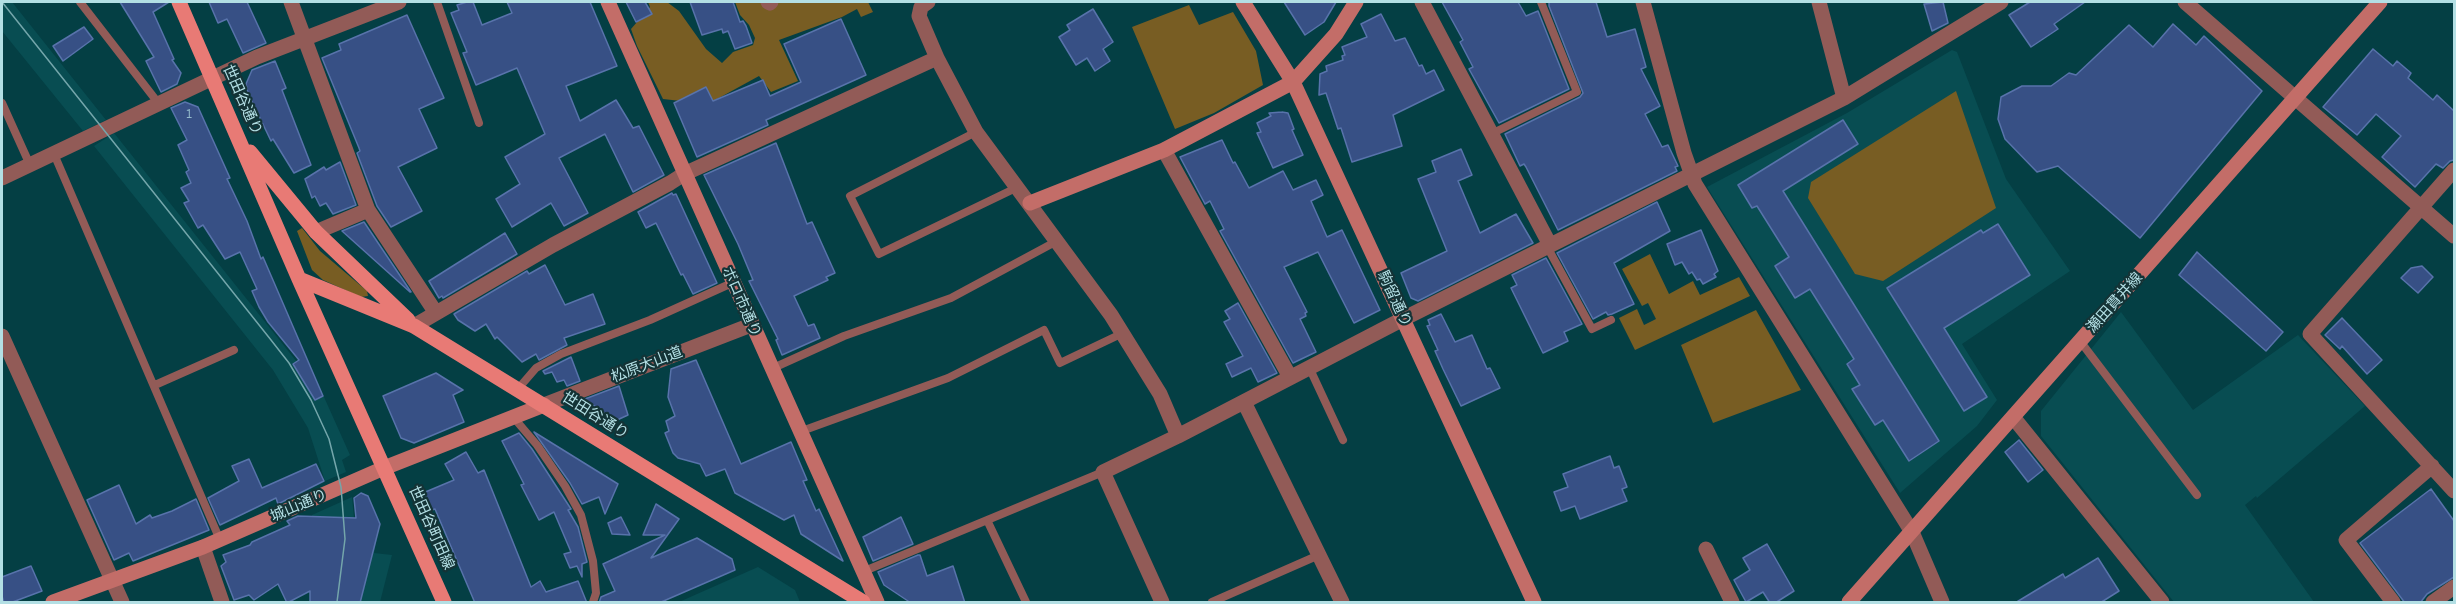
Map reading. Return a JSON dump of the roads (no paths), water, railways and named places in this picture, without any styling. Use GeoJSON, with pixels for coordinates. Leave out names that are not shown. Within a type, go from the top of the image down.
{"type":"FeatureCollection","features":[{"type":"Feature","properties":{"kind":"main road","name":"世田谷通り"},"geometry":{"type":"LineString","coordinates":[[179,2],[384,468]]}},
{"type":"Feature","properties":{"kind":"main road"},"geometry":{"type":"LineString","coordinates":[[240,141],[316,232],[414,326]]}},
{"type":"Feature","properties":{"kind":"main road","name":"世田谷通り"},"geometry":{"type":"LineString","coordinates":[[299,279],[414,326],[863,603]]}},
{"type":"Feature","properties":{"kind":"main road","name":"世田谷町田線"},"geometry":{"type":"LineString","coordinates":[[384,468],[444,603]]}},
{"type":"Feature","properties":{"kind":"street"},"geometry":{"type":"LineString","coordinates":[[291,2],[368,210],[436,313]]}},
{"type":"Feature","properties":{"kind":"street"},"geometry":{"type":"LineString","coordinates":[[2,178],[212,78],[304,38],[399,2]]}},
{"type":"Feature","properties":{"kind":"street","name":"ボロ市通り"},"geometry":{"type":"LineString","coordinates":[[608,2],[877,603]]}},
{"type":"Feature","properties":{"kind":"street"},"geometry":{"type":"LineString","coordinates":[[928,2],[921,7],[919,16],[937,58],[976,132],[1123,333],[1160,394],[1178,436]]}},
{"type":"Feature","properties":{"kind":"street","name":"駒留通り"},"geometry":{"type":"LineString","coordinates":[[1243,2],[1293,82],[1534,603]]}},
{"type":"Feature","properties":{"kind":"street"},"geometry":{"type":"LineString","coordinates":[[1030,203],[1164,150],[1293,82],[1336,34],[1356,2]]}},
{"type":"Feature","properties":{"kind":"street"},"geometry":{"type":"LineString","coordinates":[[1422,2],[1550,245]]}},
{"type":"Feature","properties":{"kind":"street"},"geometry":{"type":"LineString","coordinates":[[1643,2],[1691,175],[1912,532],[1942,603]]}},
{"type":"Feature","properties":{"kind":"street"},"geometry":{"type":"LineString","coordinates":[[1819,2],[1844,98]]}},
{"type":"Feature","properties":{"kind":"street"},"geometry":{"type":"LineString","coordinates":[[1162,603],[1103,472],[1178,436],[1403,318],[1844,98],[2001,2]]}},
{"type":"Feature","properties":{"kind":"street"},"geometry":{"type":"LineString","coordinates":[[2185,2],[2454,236]]}},
{"type":"Feature","properties":{"kind":"street","name":"瀬田貫井線"},"geometry":{"type":"LineString","coordinates":[[1849,603],[2380,2]]}},
{"type":"Feature","properties":{"kind":"street"},"geometry":{"type":"LineString","coordinates":[[414,326],[684,174],[937,58]]}},
{"type":"Feature","properties":{"kind":"street"},"geometry":{"type":"LineString","coordinates":[[1164,150],[1290,377]]}},
{"type":"Feature","properties":{"kind":"street"},"geometry":{"type":"LineString","coordinates":[[2454,170],[2310,334],[2454,491]]}},
{"type":"Feature","properties":{"kind":"street"},"geometry":{"type":"LineString","coordinates":[[316,232],[368,210]]}},
{"type":"Feature","properties":{"kind":"street","name":"松原大山道"},"geometry":{"type":"LineString","coordinates":[[544,405],[751,325]]}},
{"type":"Feature","properties":{"kind":"street"},"geometry":{"type":"LineString","coordinates":[[2,336],[122,603]]}},
{"type":"Feature","properties":{"kind":"street"},"geometry":{"type":"LineString","coordinates":[[1244,402],[1342,603]]}},
{"type":"Feature","properties":{"kind":"street","name":"城山通り"},"geometry":{"type":"LineString","coordinates":[[53,603],[203,547],[384,468],[544,405]]}},
{"type":"Feature","properties":{"kind":"street"},"geometry":{"type":"LineString","coordinates":[[2013,417],[2162,603]]}},
{"type":"Feature","properties":{"kind":"street"},"geometry":{"type":"LineString","coordinates":[[2393,603],[2346,540],[2432,466]]}},
{"type":"Feature","properties":{"kind":"street"},"geometry":{"type":"LineString","coordinates":[[203,547],[222,603]]}},
{"type":"Feature","properties":{"kind":"street"},"geometry":{"type":"LineString","coordinates":[[1706,549],[1732,603]]}},
{"type":"Feature","properties":{"kind":"street"},"geometry":{"type":"LineString","coordinates":[[2433,603],[2454,587]]}},
{"type":"Feature","properties":{"kind":"lane"},"geometry":{"type":"LineString","coordinates":[[80,2],[159,104]]}},
{"type":"Feature","properties":{"kind":"lane"},"geometry":{"type":"LineString","coordinates":[[437,2],[479,123]]}},
{"type":"Feature","properties":{"kind":"lane"},"geometry":{"type":"LineString","coordinates":[[1490,134],[1577,92],[1541,2]]}},
{"type":"Feature","properties":{"kind":"lane"},"geometry":{"type":"LineString","coordinates":[[2,103],[30,165]]}},
{"type":"Feature","properties":{"kind":"lane"},"geometry":{"type":"LineString","coordinates":[[976,132],[850,196],[879,254],[1018,187]]}},
{"type":"Feature","properties":{"kind":"lane"},"geometry":{"type":"LineString","coordinates":[[54,153],[220,540]]}},
{"type":"Feature","properties":{"kind":"lane"},"geometry":{"type":"LineString","coordinates":[[771,369],[844,336],[951,298],[1057,241]]}},
{"type":"Feature","properties":{"kind":"lane"},"geometry":{"type":"LineString","coordinates":[[1550,245],[1550,252],[1592,329],[1611,320]]}},
{"type":"Feature","properties":{"kind":"lane"},"geometry":{"type":"LineString","coordinates":[[517,390],[536,368],[561,354],[650,320],[732,283]]}},
{"type":"Feature","properties":{"kind":"lane"},"geometry":{"type":"LineString","coordinates":[[799,432],[948,378],[1044,330],[1060,363],[1123,333]]}},
{"type":"Feature","properties":{"kind":"lane"},"geometry":{"type":"LineString","coordinates":[[2080,341],[2197,495]]}},
{"type":"Feature","properties":{"kind":"lane"},"geometry":{"type":"LineString","coordinates":[[155,385],[234,350]]}},
{"type":"Feature","properties":{"kind":"lane"},"geometry":{"type":"LineString","coordinates":[[1309,368],[1343,440]]}},
{"type":"Feature","properties":{"kind":"lane"},"geometry":{"type":"LineString","coordinates":[[514,418],[559,478],[581,515],[593,561],[596,593],[593,603]]}},
{"type":"Feature","properties":{"kind":"lane"},"geometry":{"type":"LineString","coordinates":[[862,572],[1103,472]]}},
{"type":"Feature","properties":{"kind":"lane"},"geometry":{"type":"LineString","coordinates":[[987,520],[1026,603]]}},
{"type":"Feature","properties":{"kind":"lane"},"geometry":{"type":"LineString","coordinates":[[1212,603],[1319,555]]}},
{"type":"Feature","properties":{"kind":"tram line"},"geometry":{"type":"LineString","coordinates":[[2,2],[289,363],[311,400],[329,439],[341,487],[345,539],[337,602]]}}]}
